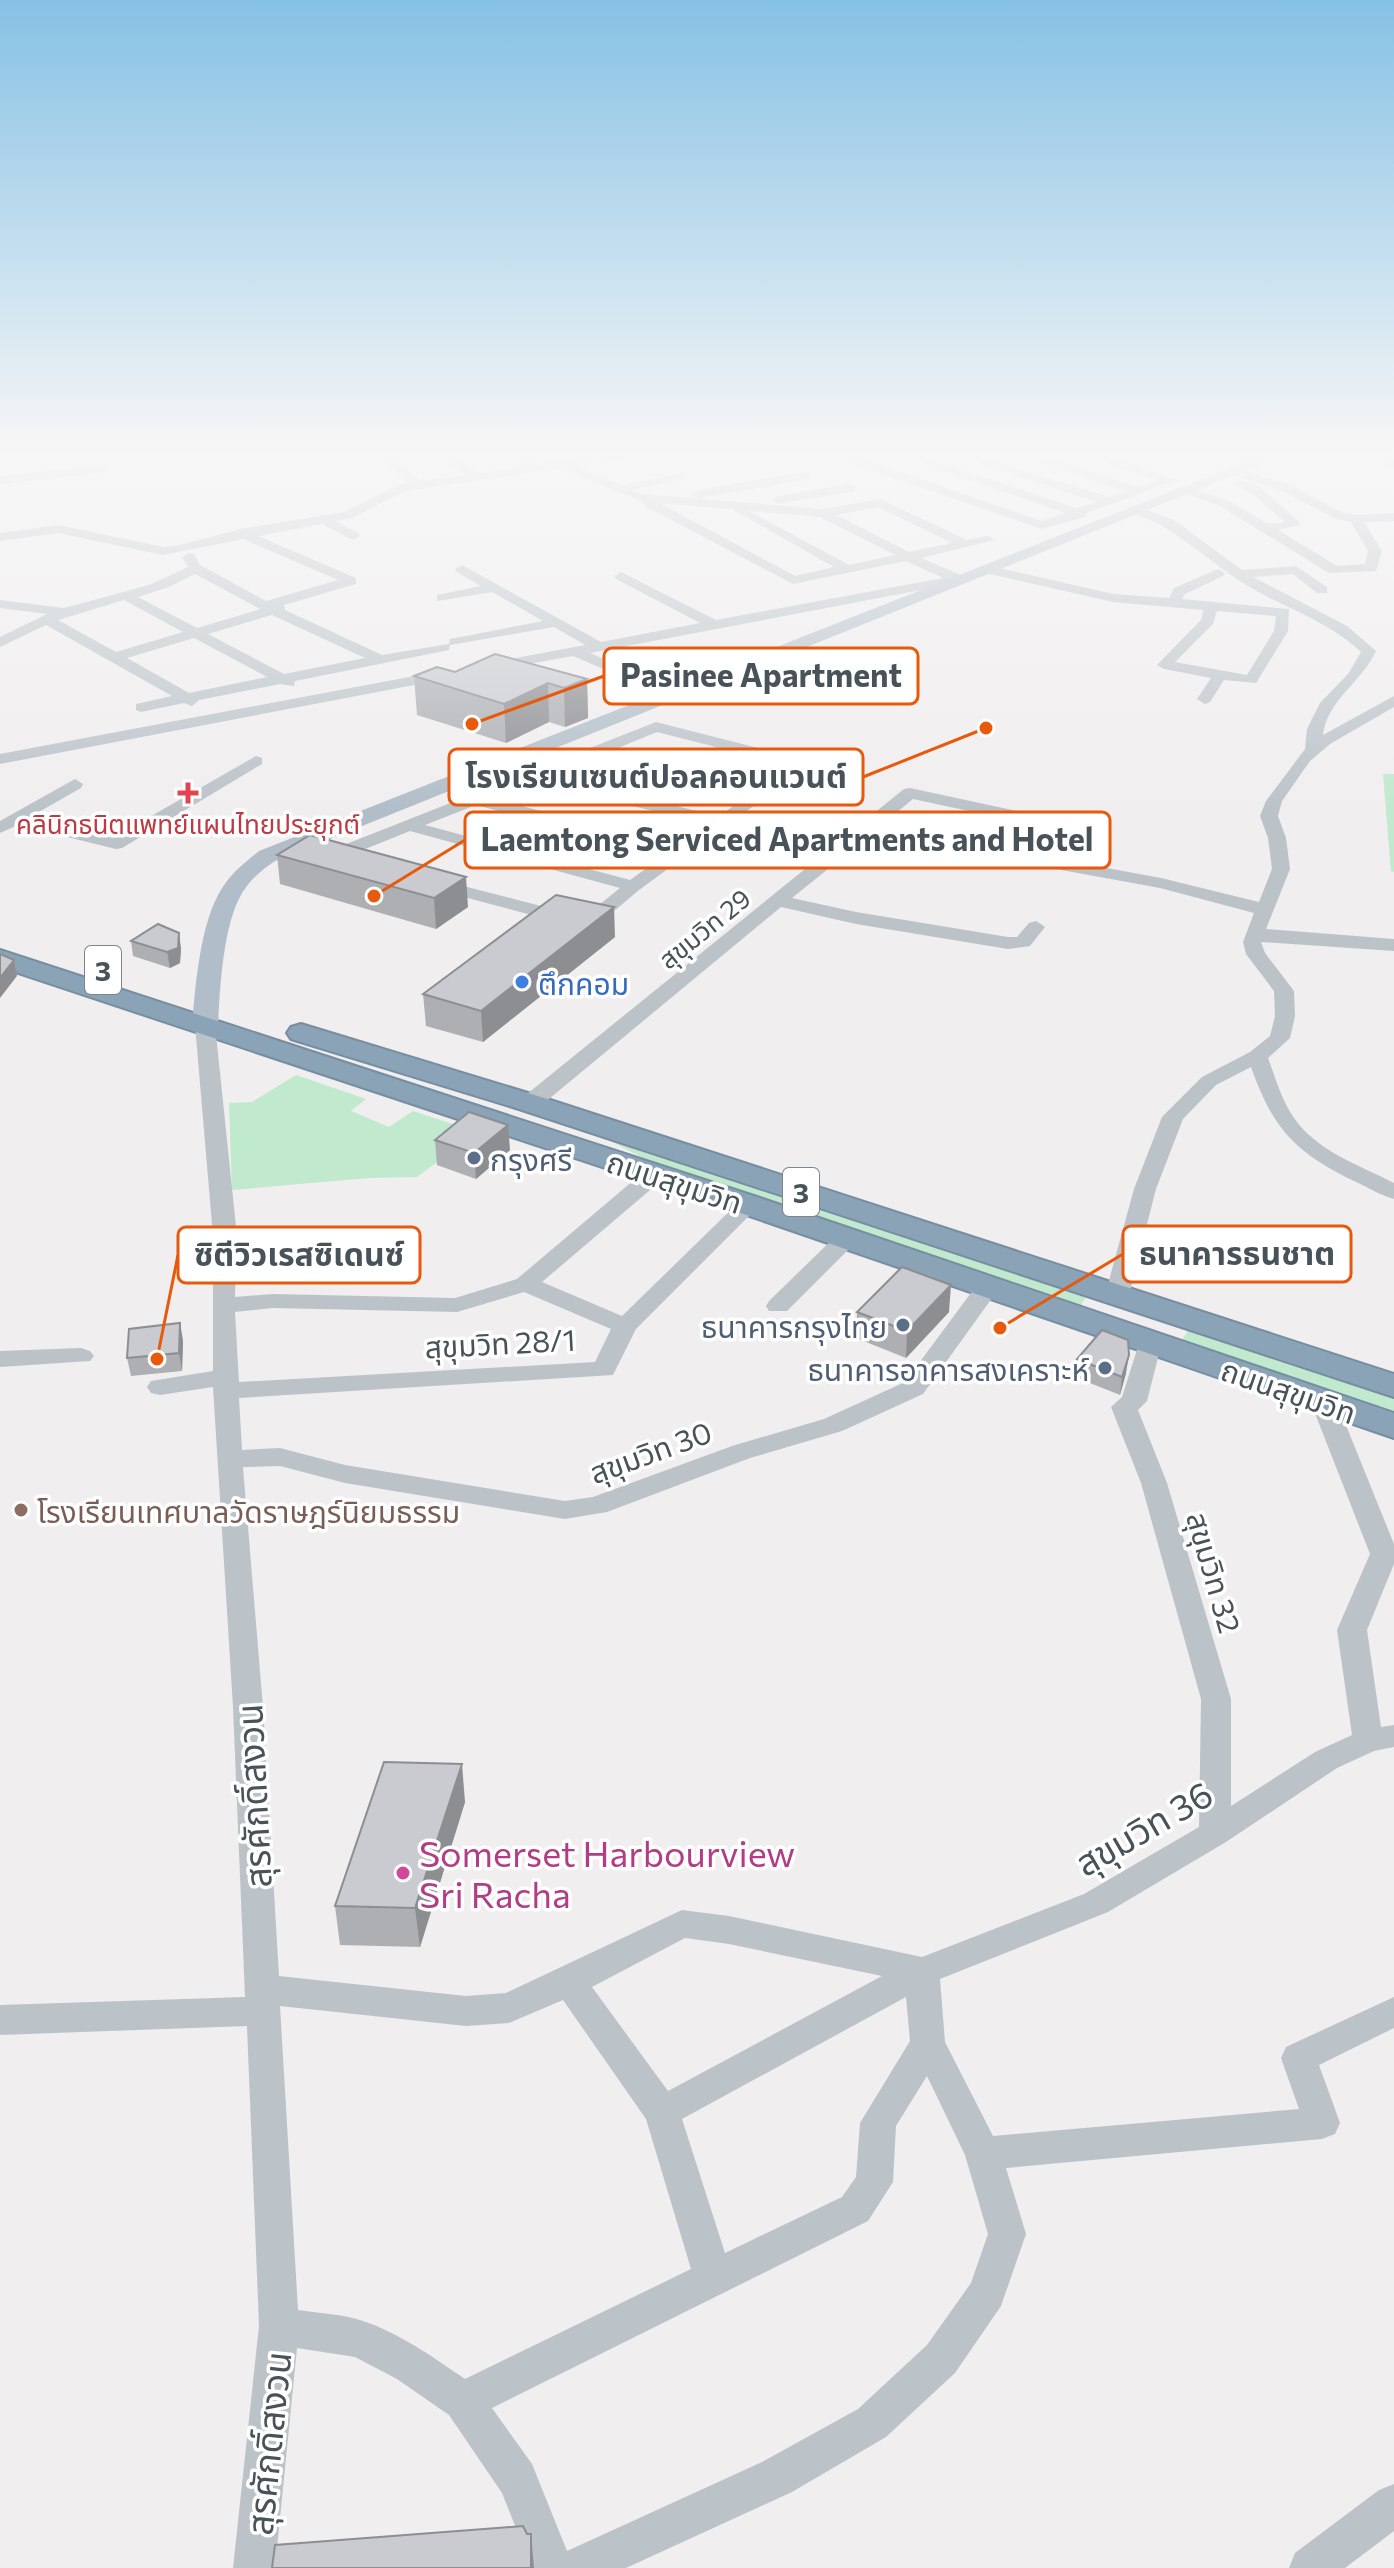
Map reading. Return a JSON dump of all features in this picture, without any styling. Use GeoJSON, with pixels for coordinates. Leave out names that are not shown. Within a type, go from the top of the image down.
{"type":"FeatureCollection","features":[{"type":"Feature","properties":{"kind":"highway","name":"ถนนสุขุมวิท"},"geometry":{"type":"LineString","coordinates":[[0,937],[655,1174],[1394,1426]]}},
{"type":"Feature","properties":{"kind":"highway","name":"ถนนสุขุมวิท"},"geometry":{"type":"LineString","coordinates":[[0,958],[530,1103],[1394,1386]]}},
{"type":"Feature","properties":{"kind":"main road"},"geometry":{"type":"LineString","coordinates":[[206,1014],[217,941],[234,887],[267,856],[978,572]]}},
{"type":"Feature","properties":{"kind":"street"},"geometry":{"type":"LineString","coordinates":[[0,604],[60,612],[72,610],[154,588],[182,572]]}},
{"type":"Feature","properties":{"kind":"street"},"geometry":{"type":"LineString","coordinates":[[208,572],[381,660],[408,682]]}},
{"type":"Feature","properties":{"kind":"street"},"geometry":{"type":"LineString","coordinates":[[113,658],[351,581],[330,572]]}},
{"type":"Feature","properties":{"kind":"street"},"geometry":{"type":"LineString","coordinates":[[467,572],[598,646]]}},
{"type":"Feature","properties":{"kind":"street"},"geometry":{"type":"LineString","coordinates":[[778,572],[793,580],[833,572]]}},
{"type":"Feature","properties":{"kind":"street"},"geometry":{"type":"LineString","coordinates":[[940,572],[960,578]]}},
{"type":"Feature","properties":{"kind":"street"},"geometry":{"type":"LineString","coordinates":[[998,572],[1092,594],[1284,612],[1281,631],[1251,680],[1164,665],[1208,621],[1211,606]]}},
{"type":"Feature","properties":{"kind":"street"},"geometry":{"type":"LineString","coordinates":[[1236,572],[1254,584],[1329,618],[1369,651],[1362,668],[1322,705],[1313,729],[1313,750]]}},
{"type":"Feature","properties":{"kind":"street"},"geometry":{"type":"LineString","coordinates":[[1239,574],[1271,572]]}},
{"type":"Feature","properties":{"kind":"street"},"geometry":{"type":"LineString","coordinates":[[1300,572],[1322,590]]}},
{"type":"Feature","properties":{"kind":"street"},"geometry":{"type":"LineString","coordinates":[[1173,604],[1179,591],[1218,573]]}},
{"type":"Feature","properties":{"kind":"street"},"geometry":{"type":"LineString","coordinates":[[621,576],[713,624]]}},
{"type":"Feature","properties":{"kind":"street"},"geometry":{"type":"LineString","coordinates":[[0,759],[960,578]]}},
{"type":"Feature","properties":{"kind":"street"},"geometry":{"type":"LineString","coordinates":[[442,598],[494,587]]}},
{"type":"Feature","properties":{"kind":"street"},"geometry":{"type":"LineString","coordinates":[[126,596],[285,679],[308,701]]}},
{"type":"Feature","properties":{"kind":"street"},"geometry":{"type":"LineString","coordinates":[[276,606],[401,656]]}},
{"type":"Feature","properties":{"kind":"street"},"geometry":{"type":"LineString","coordinates":[[0,643],[72,610]]}},
{"type":"Feature","properties":{"kind":"street"},"geometry":{"type":"LineString","coordinates":[[48,620],[188,698],[211,720]]}},
{"type":"Feature","properties":{"kind":"street"},"geometry":{"type":"LineString","coordinates":[[141,707],[558,622]]}},
{"type":"Feature","properties":{"kind":"street"},"geometry":{"type":"LineString","coordinates":[[574,651],[671,693]]}},
{"type":"Feature","properties":{"kind":"street"},"geometry":{"type":"LineString","coordinates":[[524,661],[544,675]]}},
{"type":"Feature","properties":{"kind":"street"},"geometry":{"type":"LineString","coordinates":[[1205,699],[1220,675]]}},
{"type":"Feature","properties":{"kind":"street"},"geometry":{"type":"LineString","coordinates":[[1117,1295],[1145,1189],[1173,1117],[1209,1081],[1257,1056],[1280,1038],[1285,1016],[1284,991],[1256,954],[1252,942],[1281,869],[1277,838],[1269,816],[1274,801],[1313,750],[1335,732],[1394,701]]}},
{"type":"Feature","properties":{"kind":"street"},"geometry":{"type":"LineString","coordinates":[[332,856],[656,727],[803,764],[633,886],[587,924],[420,880]]}},
{"type":"Feature","properties":{"kind":"street"},"geometry":{"type":"LineString","coordinates":[[598,751],[765,791]]}},
{"type":"Feature","properties":{"kind":"street"},"geometry":{"type":"LineString","coordinates":[[8,824],[116,844],[256,761]]}},
{"type":"Feature","properties":{"kind":"street"},"geometry":{"type":"LineString","coordinates":[[494,763],[531,777],[722,822]]}},
{"type":"Feature","properties":{"kind":"street"},"geometry":{"type":"LineString","coordinates":[[8,824],[75,784]]}},
{"type":"Feature","properties":{"kind":"street","name":"สุขุมวิท 29"},"geometry":{"type":"LineString","coordinates":[[530,1103],[910,793],[1035,820],[998,855]]}},
{"type":"Feature","properties":{"kind":"street"},"geometry":{"type":"LineString","coordinates":[[475,799],[679,853]]}},
{"type":"Feature","properties":{"kind":"street"},"geometry":{"type":"LineString","coordinates":[[410,826],[633,886]]}},
{"type":"Feature","properties":{"kind":"street"},"geometry":{"type":"LineString","coordinates":[[867,829],[1161,883],[1266,910]]}},
{"type":"Feature","properties":{"kind":"street"},"geometry":{"type":"LineString","coordinates":[[292,844],[361,864]]}},
{"type":"Feature","properties":{"kind":"street"},"geometry":{"type":"LineString","coordinates":[[779,901],[871,921],[1008,943],[1023,942],[1036,927]]}},
{"type":"Feature","properties":{"kind":"street"},"geometry":{"type":"LineString","coordinates":[[1256,934],[1394,945]]}},
{"type":"Feature","properties":{"kind":"street","name":"สุรศักดิ์สงวน"},"geometry":{"type":"LineString","coordinates":[[206,1014],[216,1164],[225,1236],[223,1306],[229,1459],[248,1707],[279,2326],[254,2568]]}},
{"type":"Feature","properties":{"kind":"street"},"geometry":{"type":"LineString","coordinates":[[1257,1056],[1283,1118],[1296,1135],[1394,1192]]}},
{"type":"Feature","properties":{"kind":"street"},"geometry":{"type":"LineString","coordinates":[[223,1306],[273,1301],[457,1305],[525,1284],[655,1174]]}},
{"type":"Feature","properties":{"kind":"street","name":"สุขุมวิท 28/1"},"geometry":{"type":"LineString","coordinates":[[227,1384],[440,1380],[604,1369],[625,1326],[749,1205]]}},
{"type":"Feature","properties":{"kind":"street"},"geometry":{"type":"LineString","coordinates":[[778,1306],[846,1239]]}},
{"type":"Feature","properties":{"kind":"street"},"geometry":{"type":"LineString","coordinates":[[525,1284],[625,1326]]}},
{"type":"Feature","properties":{"kind":"street","name":"สุขุมวิท 30"},"geometry":{"type":"LineString","coordinates":[[229,1459],[280,1457],[345,1474],[454,1494],[565,1510],[597,1506],[741,1452],[833,1425],[914,1388],[988,1287]]}},
{"type":"Feature","properties":{"kind":"street","name":"สุขุมวิท 32"},"geometry":{"type":"LineString","coordinates":[[1150,1342],[1134,1401],[1124,1407],[1154,1483],[1216,1699],[1215,1833]]}},
{"type":"Feature","properties":{"kind":"street"},"geometry":{"type":"LineString","coordinates":[[0,1359],[81,1356]]}},
{"type":"Feature","properties":{"kind":"street"},"geometry":{"type":"LineString","coordinates":[[160,1387],[227,1384]]}},
{"type":"Feature","properties":{"kind":"street"},"geometry":{"type":"LineString","coordinates":[[1324,1403],[1384,1554],[1352,1630],[1381,1738]]}},
{"type":"Feature","properties":{"kind":"street","name":"สุขุมวิท 36"},"geometry":{"type":"LineString","coordinates":[[662,2112],[923,1971],[1096,1903],[1215,1833],[1326,1760],[1381,1738]]}},
{"type":"Feature","properties":{"kind":"street"},"geometry":{"type":"LineString","coordinates":[[0,2020],[261,2000],[466,2011],[509,2008],[569,1982],[682,1924],[729,1930],[923,1971],[923,2008],[928,2043],[983,2153],[1007,2234],[987,2293],[941,2359],[872,2423],[777,2477],[578,2568]]}},
{"type":"Feature","properties":{"kind":"street"},"geometry":{"type":"LineString","coordinates":[[569,1982],[662,2112],[714,2280]]}},
{"type":"Feature","properties":{"kind":"street"},"geometry":{"type":"LineString","coordinates":[[983,2153],[1322,2123],[1299,2058],[1394,2012]]}},
{"type":"Feature","properties":{"kind":"street"},"geometry":{"type":"LineString","coordinates":[[463,2401],[855,2209],[874,2182],[878,2123],[928,2043]]}},
{"type":"Feature","properties":{"kind":"street"},"geometry":{"type":"LineString","coordinates":[[279,2326],[359,2339],[411,2365],[463,2401],[517,2479],[553,2568]]}},
{"type":"Feature","properties":{"kind":"street"},"geometry":{"type":"LineString","coordinates":[[1310,2568],[1394,2505]]}},
{"type":"Feature","properties":{"kind":"green space"},"geometry":{"type":"Polygon","coordinates":[[[1383,774],[1394,774],[1394,872],[1391,871],[1383,774]]]}},
{"type":"Feature","properties":{"kind":"green space"},"geometry":{"type":"Polygon","coordinates":[[[296,1075],[366,1099],[351,1111],[389,1127],[413,1111],[477,1132],[417,1177],[232,1190],[229,1103],[252,1102],[296,1075]]]}},
{"type":"Feature","properties":{"kind":"green space"},"geometry":{"type":"Polygon","coordinates":[[[609,1140],[653,1150],[1087,1295],[1080,1307],[647,1160],[609,1140]]]}},
{"type":"Feature","properties":{"kind":"green space"},"geometry":{"type":"Polygon","coordinates":[[[1189,1329],[1394,1398],[1394,1411],[1182,1340],[1189,1329]]]}},
{"type":"Feature","properties":{"kind":"building"},"geometry":{"type":"Polygon","coordinates":[[[495,654],[587,679],[564,688],[548,683],[504,704],[414,676],[437,667],[455,672],[495,654]]]}},
{"type":"Feature","properties":{"kind":"building"},"geometry":{"type":"Polygon","coordinates":[[[310,835],[466,877],[434,898],[277,855],[310,835]]]}},
{"type":"Feature","properties":{"kind":"building"},"geometry":{"type":"Polygon","coordinates":[[[556,895],[614,907],[481,1011],[423,994],[556,895]]]}},
{"type":"Feature","properties":{"kind":"building"},"geometry":{"type":"Polygon","coordinates":[[[158,924],[179,933],[178,948],[167,952],[131,941],[158,924]]]}},
{"type":"Feature","properties":{"kind":"building"},"geometry":{"type":"Polygon","coordinates":[[[0,954],[14,960],[0,978],[0,954]]]}},
{"type":"Feature","properties":{"kind":"building"},"geometry":{"type":"Polygon","coordinates":[[[469,1112],[508,1125],[474,1153],[435,1140],[469,1112]]]}},
{"type":"Feature","properties":{"kind":"building"},"geometry":{"type":"Polygon","coordinates":[[[902,1267],[951,1285],[907,1331],[857,1312],[902,1267]]]}},
{"type":"Feature","properties":{"kind":"building"},"geometry":{"type":"Polygon","coordinates":[[[180,1323],[179,1353],[127,1358],[129,1329],[180,1323]]]}},
{"type":"Feature","properties":{"kind":"building"},"geometry":{"type":"Polygon","coordinates":[[[1102,1330],[1128,1340],[1129,1355],[1122,1377],[1077,1359],[1102,1330]]]}},
{"type":"Feature","properties":{"kind":"building"},"geometry":{"type":"Polygon","coordinates":[[[384,1762],[462,1764],[415,1908],[335,1906],[384,1762]]]}},
{"type":"Feature","properties":{"kind":"building"},"geometry":{"type":"Polygon","coordinates":[[[523,2526],[527,2534],[531,2534],[531,2568],[272,2568],[275,2545],[523,2526]]]}},
{"type":"Feature","properties":{"kind":"place","name":"Pasinee Apartment"},"geometry":{"type":"Point","coordinates":[472,724]}},
{"type":"Feature","properties":{"kind":"place","name":"โรงเรียนเซนต์ปอลคอนแวนต์"},"geometry":{"type":"Point","coordinates":[986,728]}},
{"type":"Feature","properties":{"kind":"place","name":"คลินิกธนิตแพทย์แผนไทยประยุกต์"},"geometry":{"type":"Point","coordinates":[188,793]}},
{"type":"Feature","properties":{"kind":"place","name":"Laemtong Serviced Apartments and Hotel"},"geometry":{"type":"Point","coordinates":[374,896]}},
{"type":"Feature","properties":{"kind":"place","name":"ตึกคอม"},"geometry":{"type":"Point","coordinates":[522,982]}},
{"type":"Feature","properties":{"kind":"place","name":"กรุงศรี"},"geometry":{"type":"Point","coordinates":[474,1158]}},
{"type":"Feature","properties":{"kind":"place","name":"ธนาคารกรุงไทย"},"geometry":{"type":"Point","coordinates":[903,1325]}},
{"type":"Feature","properties":{"kind":"place","name":"ธนาคารธนชาต"},"geometry":{"type":"Point","coordinates":[1000,1328]}},
{"type":"Feature","properties":{"kind":"place","name":"ซิตีวิวเรสซิเดนซ์"},"geometry":{"type":"Point","coordinates":[157,1359]}},
{"type":"Feature","properties":{"kind":"place","name":"ธนาคารอาคารสงเคราะห์"},"geometry":{"type":"Point","coordinates":[1105,1368]}},
{"type":"Feature","properties":{"kind":"place","name":"โรงเรียนเทศบาลวัดราษฎร์นิยมธรรม"},"geometry":{"type":"Point","coordinates":[21,1510]}},
{"type":"Feature","properties":{"kind":"place","name":"Somerset Harbourview Sri Racha"},"geometry":{"type":"Point","coordinates":[403,1873]}}]}
